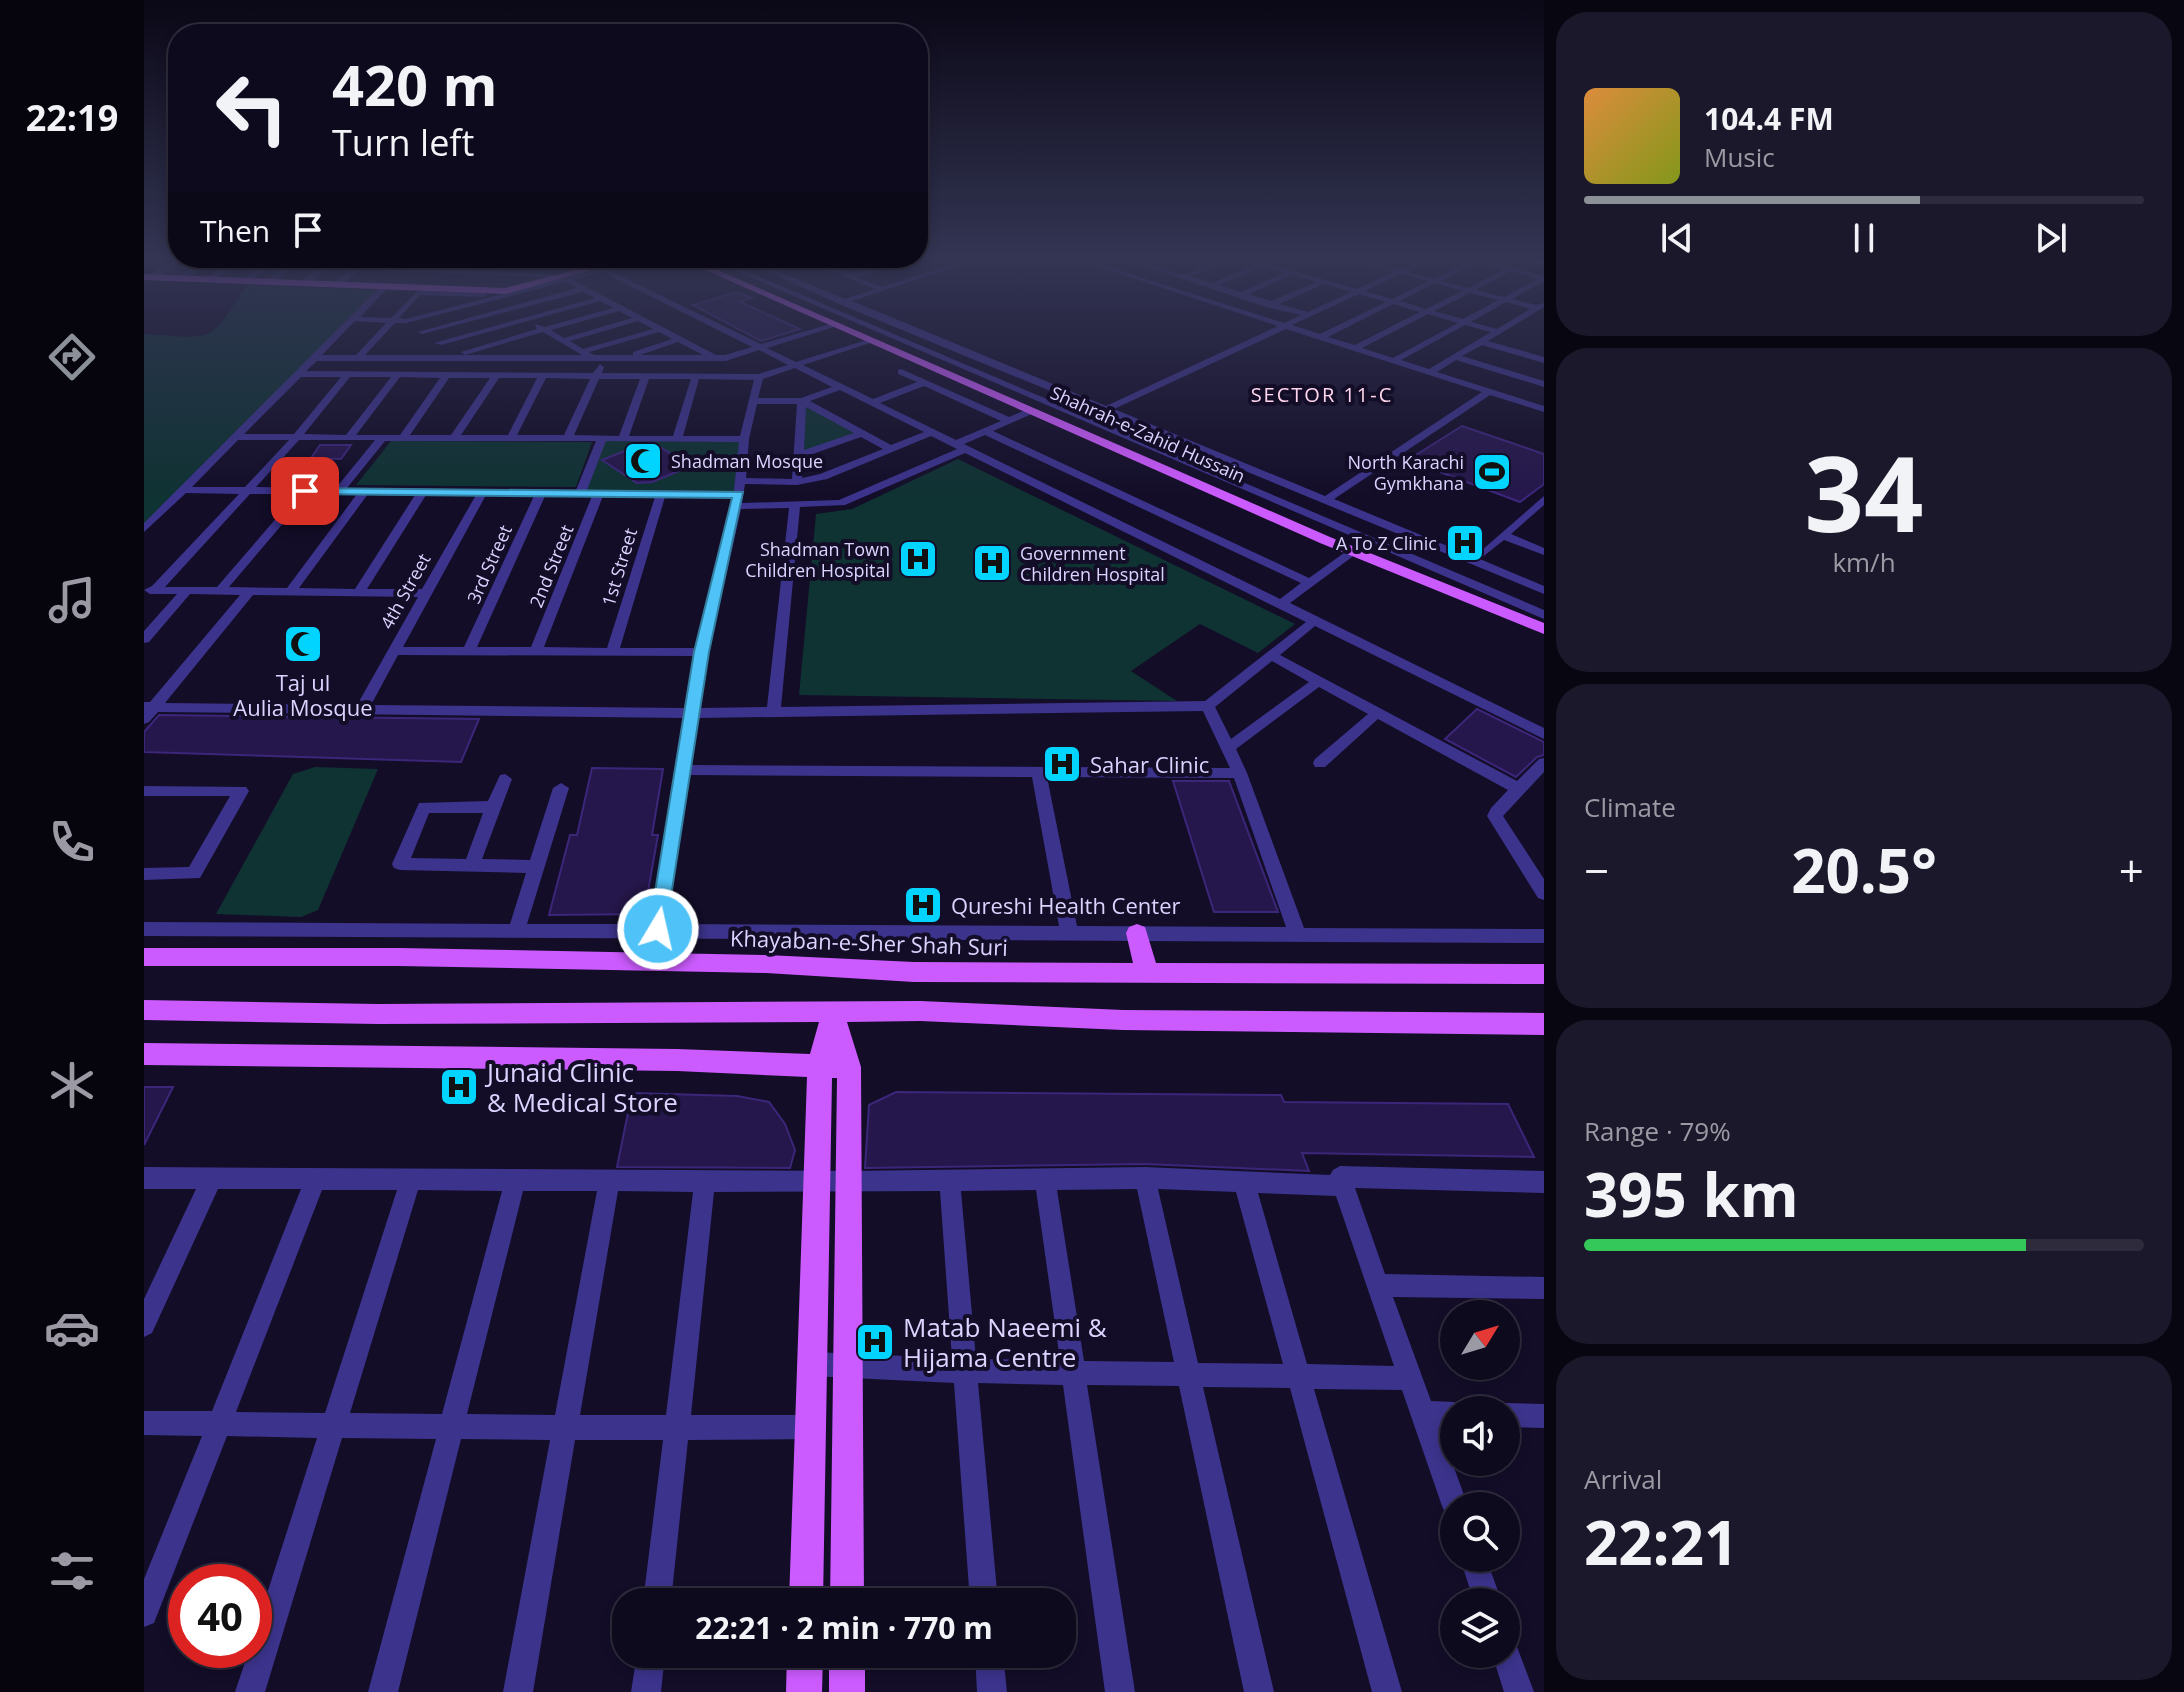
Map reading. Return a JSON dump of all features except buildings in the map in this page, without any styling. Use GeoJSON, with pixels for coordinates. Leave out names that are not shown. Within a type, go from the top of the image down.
{"type":"FeatureCollection","features":[{"type":"Feature","properties":{"kind":"main road","name":"Shahrah-e-Zahid Hussain"},"geometry":{"type":"LineString","coordinates":[[866,338],[1114,435],[1390,554],[1544,627]]}},
{"type":"Feature","properties":{"kind":"main road","name":"Shahrah-e-Zahid Hussain"},"geometry":{"type":"LineString","coordinates":[[882,338],[933,358],[1325,540]]}},
{"type":"Feature","properties":{"kind":"main road"},"geometry":{"type":"LineString","coordinates":[[1325,540],[1348,555],[1544,643]]}},
{"type":"Feature","properties":{"kind":"main road"},"geometry":{"type":"LineString","coordinates":[[1325,540],[1544,627]]}},
{"type":"Feature","properties":{"kind":"main road"},"geometry":{"type":"LineString","coordinates":[[1137,933],[1147,973]]}},
{"type":"Feature","properties":{"kind":"main road","name":"Khayaban-e-Sher Shah Suri"},"geometry":{"type":"LineString","coordinates":[[144,957],[399,957],[766,964],[914,972],[1544,974]]}},
{"type":"Feature","properties":{"kind":"main road"},"geometry":{"type":"LineString","coordinates":[[1461,975],[1544,988]]}},
{"type":"Feature","properties":{"kind":"main road"},"geometry":{"type":"LineString","coordinates":[[144,1010],[378,1014],[920,1011],[1123,1020],[1544,1024]]}},
{"type":"Feature","properties":{"kind":"main road"},"geometry":{"type":"LineString","coordinates":[[806,1588],[820,1064],[832,1012]]}},
{"type":"Feature","properties":{"kind":"main road"},"geometry":{"type":"LineString","coordinates":[[832,1012],[849,1067],[847,1588]]}},
{"type":"Feature","properties":{"kind":"main road"},"geometry":{"type":"LineString","coordinates":[[144,1054],[820,1064],[849,1067]]}},
{"type":"Feature","properties":{"kind":"main road"},"geometry":{"type":"LineString","coordinates":[[804,1692],[805,1668]]}},
{"type":"Feature","properties":{"kind":"main road"},"geometry":{"type":"LineString","coordinates":[[847,1668],[847,1692]]}},
{"type":"Feature","properties":{"kind":"street"},"geometry":{"type":"LineString","coordinates":[[144,515],[326,338]]}},
{"type":"Feature","properties":{"kind":"street"},"geometry":{"type":"LineString","coordinates":[[144,529],[335,338]]}},
{"type":"Feature","properties":{"kind":"street"},"geometry":{"type":"LineString","coordinates":[[359,357],[375,338]]}},
{"type":"Feature","properties":{"kind":"street"},"geometry":{"type":"LineString","coordinates":[[431,338],[455,355]]}},
{"type":"Feature","properties":{"kind":"street"},"geometry":{"type":"LineString","coordinates":[[438,343],[456,338]]}},
{"type":"Feature","properties":{"kind":"street"},"geometry":{"type":"LineString","coordinates":[[444,358],[516,338]]}},
{"type":"Feature","properties":{"kind":"street"},"geometry":{"type":"LineString","coordinates":[[558,338],[599,358]]}},
{"type":"Feature","properties":{"kind":"street"},"geometry":{"type":"LineString","coordinates":[[563,341],[573,338]]}},
{"type":"Feature","properties":{"kind":"street"},"geometry":{"type":"LineString","coordinates":[[582,352],[630,338]]}},
{"type":"Feature","properties":{"kind":"street"},"geometry":{"type":"LineString","coordinates":[[740,338],[1544,734]]}},
{"type":"Feature","properties":{"kind":"street"},"geometry":{"type":"LineString","coordinates":[[315,358],[716,358],[760,348],[782,338]]}},
{"type":"Feature","properties":{"kind":"street"},"geometry":{"type":"LineString","coordinates":[[936,338],[1110,407],[1140,423],[1544,582]]}},
{"type":"Feature","properties":{"kind":"street"},"geometry":{"type":"LineString","coordinates":[[942,338],[1544,590]]}},
{"type":"Feature","properties":{"kind":"street"},"geometry":{"type":"LineString","coordinates":[[1110,407],[1259,338]]}},
{"type":"Feature","properties":{"kind":"street"},"geometry":{"type":"LineString","coordinates":[[1324,338],[1544,409]]}},
{"type":"Feature","properties":{"kind":"street"},"geometry":{"type":"LineString","coordinates":[[1356,348],[1375,338]]}},
{"type":"Feature","properties":{"kind":"street"},"geometry":{"type":"LineString","coordinates":[[1394,361],[1435,338]]}},
{"type":"Feature","properties":{"kind":"street"},"geometry":{"type":"LineString","coordinates":[[1430,372],[1489,338]]}},
{"type":"Feature","properties":{"kind":"street"},"geometry":{"type":"LineString","coordinates":[[621,358],[680,339],[716,358]]}},
{"type":"Feature","properties":{"kind":"street"},"geometry":{"type":"LineString","coordinates":[[298,374],[759,377],[870,340]]}},
{"type":"Feature","properties":{"kind":"street"},"geometry":{"type":"LineString","coordinates":[[1482,342],[1544,360]]}},
{"type":"Feature","properties":{"kind":"street"},"geometry":{"type":"LineString","coordinates":[[933,358],[961,349]]}},
{"type":"Feature","properties":{"kind":"street"},"geometry":{"type":"LineString","coordinates":[[1456,357],[1544,384]]}},
{"type":"Feature","properties":{"kind":"street"},"geometry":{"type":"LineString","coordinates":[[568,438],[597,375],[599,358]]}},
{"type":"Feature","properties":{"kind":"street"},"geometry":{"type":"LineString","coordinates":[[901,372],[1008,420]]}},
{"type":"Feature","properties":{"kind":"street"},"geometry":{"type":"LineString","coordinates":[[150,590],[249,490],[348,374]]}},
{"type":"Feature","properties":{"kind":"street"},"geometry":{"type":"LineString","coordinates":[[348,438],[398,374]]}},
{"type":"Feature","properties":{"kind":"street"},"geometry":{"type":"LineString","coordinates":[[403,438],[447,374]]}},
{"type":"Feature","properties":{"kind":"street"},"geometry":{"type":"LineString","coordinates":[[454,438],[497,374]]}},
{"type":"Feature","properties":{"kind":"street"},"geometry":{"type":"LineString","coordinates":[[511,438],[544,374]]}},
{"type":"Feature","properties":{"kind":"street"},"geometry":{"type":"LineString","coordinates":[[623,439],[646,375]]}},
{"type":"Feature","properties":{"kind":"street"},"geometry":{"type":"LineString","coordinates":[[677,439],[696,376]]}},
{"type":"Feature","properties":{"kind":"street"},"geometry":{"type":"LineString","coordinates":[[658,929],[702,652],[738,494],[744,439],[759,377]]}},
{"type":"Feature","properties":{"kind":"street"},"geometry":{"type":"LineString","coordinates":[[872,403],[925,382]]}},
{"type":"Feature","properties":{"kind":"street"},"geometry":{"type":"LineString","coordinates":[[738,494],[795,506],[841,503],[1008,420],[1050,385]]}},
{"type":"Feature","properties":{"kind":"street"},"geometry":{"type":"LineString","coordinates":[[754,401],[802,401],[840,387]]}},
{"type":"Feature","properties":{"kind":"street"},"geometry":{"type":"LineString","coordinates":[[1329,498],[1490,391]]}},
{"type":"Feature","properties":{"kind":"street"},"geometry":{"type":"LineString","coordinates":[[802,401],[891,449]]}},
{"type":"Feature","properties":{"kind":"street"},"geometry":{"type":"LineString","coordinates":[[797,482],[802,401]]}},
{"type":"Feature","properties":{"kind":"street"},"geometry":{"type":"LineString","coordinates":[[1114,435],[1140,423]]}},
{"type":"Feature","properties":{"kind":"street"},"geometry":{"type":"LineString","coordinates":[[985,431],[1310,583]]}},
{"type":"Feature","properties":{"kind":"street"},"geometry":{"type":"LineString","coordinates":[[183,490],[738,494],[838,472],[932,432]]}},
{"type":"Feature","properties":{"kind":"street"},"geometry":{"type":"LineString","coordinates":[[799,455],[860,434]]}},
{"type":"Feature","properties":{"kind":"street"},"geometry":{"type":"LineString","coordinates":[[235,437],[744,439]]}},
{"type":"Feature","properties":{"kind":"street"},"geometry":{"type":"LineString","coordinates":[[339,491],[382,438]]}},
{"type":"Feature","properties":{"kind":"street"},"geometry":{"type":"LineString","coordinates":[[580,493],[602,439]]}},
{"type":"Feature","properties":{"kind":"street"},"geometry":{"type":"LineString","coordinates":[[219,592],[305,491]]}},
{"type":"Feature","properties":{"kind":"street"},"geometry":{"type":"LineString","coordinates":[[290,592],[365,491]]}},
{"type":"Feature","properties":{"kind":"street"},"geometry":{"type":"LineString","coordinates":[[359,592],[423,491]]}},
{"type":"Feature","properties":{"kind":"street","name":"4th Street"},"geometry":{"type":"LineString","coordinates":[[361,710],[483,492]]}},
{"type":"Feature","properties":{"kind":"street","name":"3rd Street"},"geometry":{"type":"LineString","coordinates":[[469,651],[541,492]]}},
{"type":"Feature","properties":{"kind":"street","name":"2nd Street"},"geometry":{"type":"LineString","coordinates":[[536,651],[599,493]]}},
{"type":"Feature","properties":{"kind":"street","name":"1st Street"},"geometry":{"type":"LineString","coordinates":[[612,652],[661,494]]}},
{"type":"Feature","properties":{"kind":"street"},"geometry":{"type":"LineString","coordinates":[[1479,556],[1544,499]]}},
{"type":"Feature","properties":{"kind":"street"},"geometry":{"type":"LineString","coordinates":[[773,713],[795,506]]}},
{"type":"Feature","properties":{"kind":"street"},"geometry":{"type":"LineString","coordinates":[[1503,535],[1544,552]]}},
{"type":"Feature","properties":{"kind":"street"},"geometry":{"type":"LineString","coordinates":[[1390,554],[1415,536]]}},
{"type":"Feature","properties":{"kind":"street"},"geometry":{"type":"LineString","coordinates":[[1390,554],[1544,615]]}},
{"type":"Feature","properties":{"kind":"street"},"geometry":{"type":"LineString","coordinates":[[1281,604],[1348,555]]}},
{"type":"Feature","properties":{"kind":"street"},"geometry":{"type":"LineString","coordinates":[[150,590],[424,593]]}},
{"type":"Feature","properties":{"kind":"street"},"geometry":{"type":"LineString","coordinates":[[144,639],[186,591]]}},
{"type":"Feature","properties":{"kind":"street"},"geometry":{"type":"LineString","coordinates":[[147,711],[249,592]]}},
{"type":"Feature","properties":{"kind":"street"},"geometry":{"type":"LineString","coordinates":[[147,711],[773,713],[1208,706],[1314,621]]}},
{"type":"Feature","properties":{"kind":"street"},"geometry":{"type":"LineString","coordinates":[[392,651],[702,652]]}},
{"type":"Feature","properties":{"kind":"street"},"geometry":{"type":"LineString","coordinates":[[1270,655],[1519,789]]}},
{"type":"Feature","properties":{"kind":"street"},"geometry":{"type":"LineString","coordinates":[[1228,748],[1319,681]]}},
{"type":"Feature","properties":{"kind":"street"},"geometry":{"type":"LineString","coordinates":[[1208,706],[1240,773],[1297,933]]}},
{"type":"Feature","properties":{"kind":"street"},"geometry":{"type":"LineString","coordinates":[[1320,763],[1377,713]]}},
{"type":"Feature","properties":{"kind":"street"},"geometry":{"type":"LineString","coordinates":[[1544,763],[1495,816],[1544,893]]}},
{"type":"Feature","properties":{"kind":"street"},"geometry":{"type":"LineString","coordinates":[[684,770],[1240,773]]}},
{"type":"Feature","properties":{"kind":"street"},"geometry":{"type":"LineString","coordinates":[[1039,772],[1069,932]]}},
{"type":"Feature","properties":{"kind":"street"},"geometry":{"type":"LineString","coordinates":[[472,865],[505,779]]}},
{"type":"Feature","properties":{"kind":"street"},"geometry":{"type":"LineString","coordinates":[[517,929],[561,788]]}},
{"type":"Feature","properties":{"kind":"street"},"geometry":{"type":"LineString","coordinates":[[144,791],[241,791],[194,873],[144,874]]}},
{"type":"Feature","properties":{"kind":"street"},"geometry":{"type":"LineString","coordinates":[[493,807],[424,807],[400,864],[536,867]]}},
{"type":"Feature","properties":{"kind":"street"},"geometry":{"type":"LineString","coordinates":[[144,929],[658,929],[1544,936]]}},
{"type":"Feature","properties":{"kind":"street"},"geometry":{"type":"LineString","coordinates":[[1450,1492],[1340,1177],[1544,1182]]}},
{"type":"Feature","properties":{"kind":"street"},"geometry":{"type":"LineString","coordinates":[[144,1178],[817,1182],[1145,1178],[1345,1186]]}},
{"type":"Feature","properties":{"kind":"street"},"geometry":{"type":"LineString","coordinates":[[144,1325],[212,1178]]}},
{"type":"Feature","properties":{"kind":"street"},"geometry":{"type":"LineString","coordinates":[[1045,1178],[1120,1692]]}},
{"type":"Feature","properties":{"kind":"street"},"geometry":{"type":"LineString","coordinates":[[1145,1178],[1186,1374],[1259,1692]]}},
{"type":"Feature","properties":{"kind":"street"},"geometry":{"type":"LineString","coordinates":[[144,1613],[316,1179]]}},
{"type":"Feature","properties":{"kind":"street"},"geometry":{"type":"LineString","coordinates":[[250,1692],[411,1179]]}},
{"type":"Feature","properties":{"kind":"street"},"geometry":{"type":"LineString","coordinates":[[383,1692],[449,1426],[515,1180]]}},
{"type":"Feature","properties":{"kind":"street"},"geometry":{"type":"LineString","coordinates":[[518,1692],[609,1181]]}},
{"type":"Feature","properties":{"kind":"street"},"geometry":{"type":"LineString","coordinates":[[659,1588],[705,1181]]}},
{"type":"Feature","properties":{"kind":"street"},"geometry":{"type":"LineString","coordinates":[[950,1181],[983,1588]]}},
{"type":"Feature","properties":{"kind":"street"},"geometry":{"type":"LineString","coordinates":[[1244,1182],[1387,1692]]}},
{"type":"Feature","properties":{"kind":"street"},"geometry":{"type":"LineString","coordinates":[[1376,1285],[1544,1288]]}},
{"type":"Feature","properties":{"kind":"street"},"geometry":{"type":"LineString","coordinates":[[812,1364],[964,1371],[1410,1378]]}},
{"type":"Feature","properties":{"kind":"street"},"geometry":{"type":"LineString","coordinates":[[1423,1413],[1440,1414]]}},
{"type":"Feature","properties":{"kind":"street"},"geometry":{"type":"LineString","coordinates":[[1520,1415],[1544,1416]]}},
{"type":"Feature","properties":{"kind":"street"},"geometry":{"type":"LineString","coordinates":[[144,1423],[565,1428],[811,1427]]}},
{"type":"Feature","properties":{"kind":"street"},"geometry":{"type":"LineString","coordinates":[[646,1692],[649,1668]]}},
{"type":"Feature","properties":{"kind":"street"},"geometry":{"type":"LineString","coordinates":[[990,1668],[992,1692]]}},
{"type":"Feature","properties":{"kind":"street"},"geometry":{"type":"LineString","coordinates":[[1511,1668],[1519,1692]]}},
{"type":"Feature","properties":{"kind":"green space"},"geometry":{"type":"Polygon","coordinates":[[[144,338],[334,338],[144,529],[144,338]]]}},
{"type":"Feature","properties":{"kind":"green space"},"geometry":{"type":"Polygon","coordinates":[[[802,401],[860,434],[799,455],[802,401]]]}},
{"type":"Feature","properties":{"kind":"green space"},"geometry":{"type":"Polygon","coordinates":[[[602,439],[744,439],[739,494],[580,493],[602,439]]]}},
{"type":"Feature","properties":{"kind":"green space"},"geometry":{"type":"Polygon","coordinates":[[[391,441],[592,442],[576,487],[356,485],[391,441]]]}},
{"type":"Feature","properties":{"kind":"green space"},"geometry":{"type":"Polygon","coordinates":[[[958,459],[1295,624],[1258,653],[1200,624],[1131,671],[1177,701],[799,695],[816,514],[852,509],[958,459]]]}},
{"type":"Feature","properties":{"kind":"green space"},"geometry":{"type":"Polygon","coordinates":[[[315,767],[378,769],[318,910],[301,917],[216,914],[293,774],[315,767]]]}},
{"type":"Feature","properties":{"kind":"place","name":"Shadman Mosque"},"geometry":{"type":"Point","coordinates":[643,461]}},
{"type":"Feature","properties":{"kind":"place","name":"North Karachi Gymkhana"},"geometry":{"type":"Point","coordinates":[1492,472]}},
{"type":"Feature","properties":{"kind":"place","name":"A To Z Clinic"},"geometry":{"type":"Point","coordinates":[1465,543]}},
{"type":"Feature","properties":{"kind":"place","name":"Shadman Town Children Hospital"},"geometry":{"type":"Point","coordinates":[918,559]}},
{"type":"Feature","properties":{"kind":"place","name":"Government Children Hospital"},"geometry":{"type":"Point","coordinates":[992,563]}},
{"type":"Feature","properties":{"kind":"place","name":"Taj ul Aulia Mosque"},"geometry":{"type":"Point","coordinates":[303,644]}},
{"type":"Feature","properties":{"kind":"place","name":"Sahar Clinic"},"geometry":{"type":"Point","coordinates":[1062,764]}},
{"type":"Feature","properties":{"kind":"place","name":"Qureshi Health Center"},"geometry":{"type":"Point","coordinates":[923,905]}},
{"type":"Feature","properties":{"kind":"place","name":"Junaid Clinic & Medical Store"},"geometry":{"type":"Point","coordinates":[459,1087]}},
{"type":"Feature","properties":{"kind":"place","name":"Matab Naeemi & Hijama Centre"},"geometry":{"type":"Point","coordinates":[875,1342]}},
{"type":"Feature","properties":{"kind":"district","name":"SECTOR 11-C"},"geometry":{"type":"Point","coordinates":[1322,394]}},
{"type":"Feature","properties":{"kind":"route"},"geometry":{"type":"LineString","coordinates":[[305,491],[739,494],[702,652],[658,929]]}}]}
